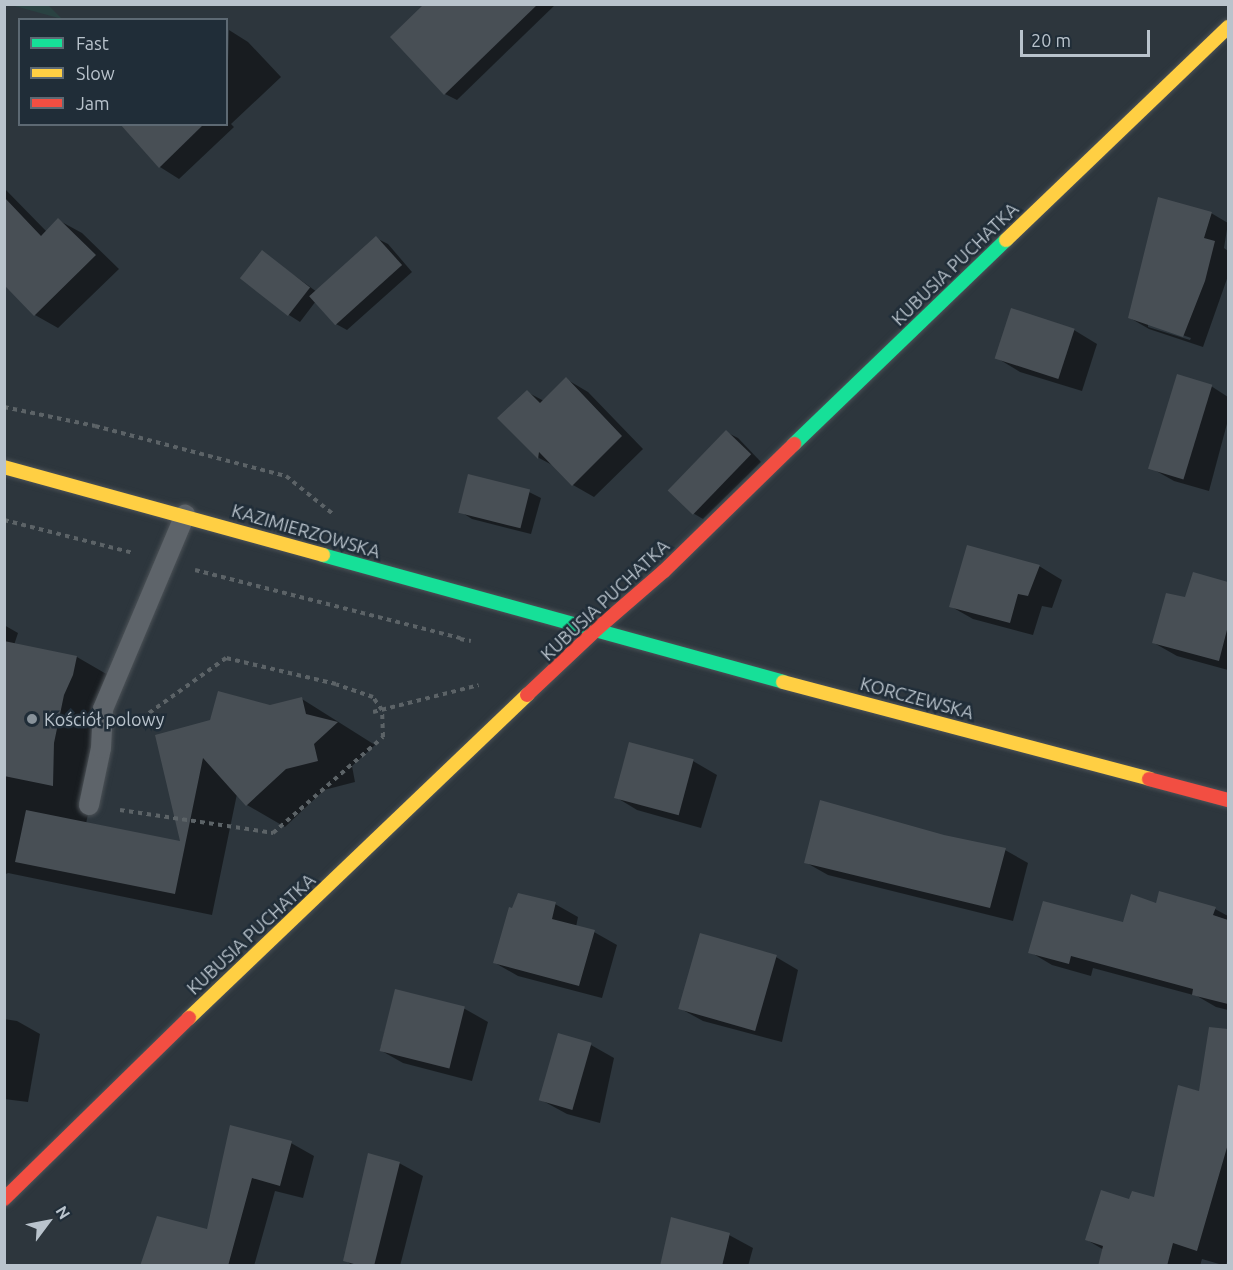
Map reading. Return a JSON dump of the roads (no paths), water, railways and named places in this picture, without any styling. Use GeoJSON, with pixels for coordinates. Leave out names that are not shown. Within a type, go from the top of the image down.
{"type":"FeatureCollection","features":[{"type":"Feature","properties":{"kind":"street","name":"KUBUSIA PUCHATKA"},"geometry":{"type":"LineString","coordinates":[[4,1199],[196,1011],[597,629],[664,571],[1228,27]]}},
{"type":"Feature","properties":{"kind":"street","name":"KAZIMIERZOWSKA"},"geometry":{"type":"LineString","coordinates":[[4,467],[184,515],[472,598],[597,629]]}},
{"type":"Feature","properties":{"kind":"street","name":"KORCZEWSKA"},"geometry":{"type":"LineString","coordinates":[[597,629],[704,661],[1228,800]]}},
{"type":"Feature","properties":{"kind":"lane"},"geometry":{"type":"LineString","coordinates":[[89,805],[101,748],[103,709],[184,515]]}},
{"type":"Feature","properties":{"kind":"place","name":"Kościół polowy"},"geometry":{"type":"Point","coordinates":[32,719]}}]}
